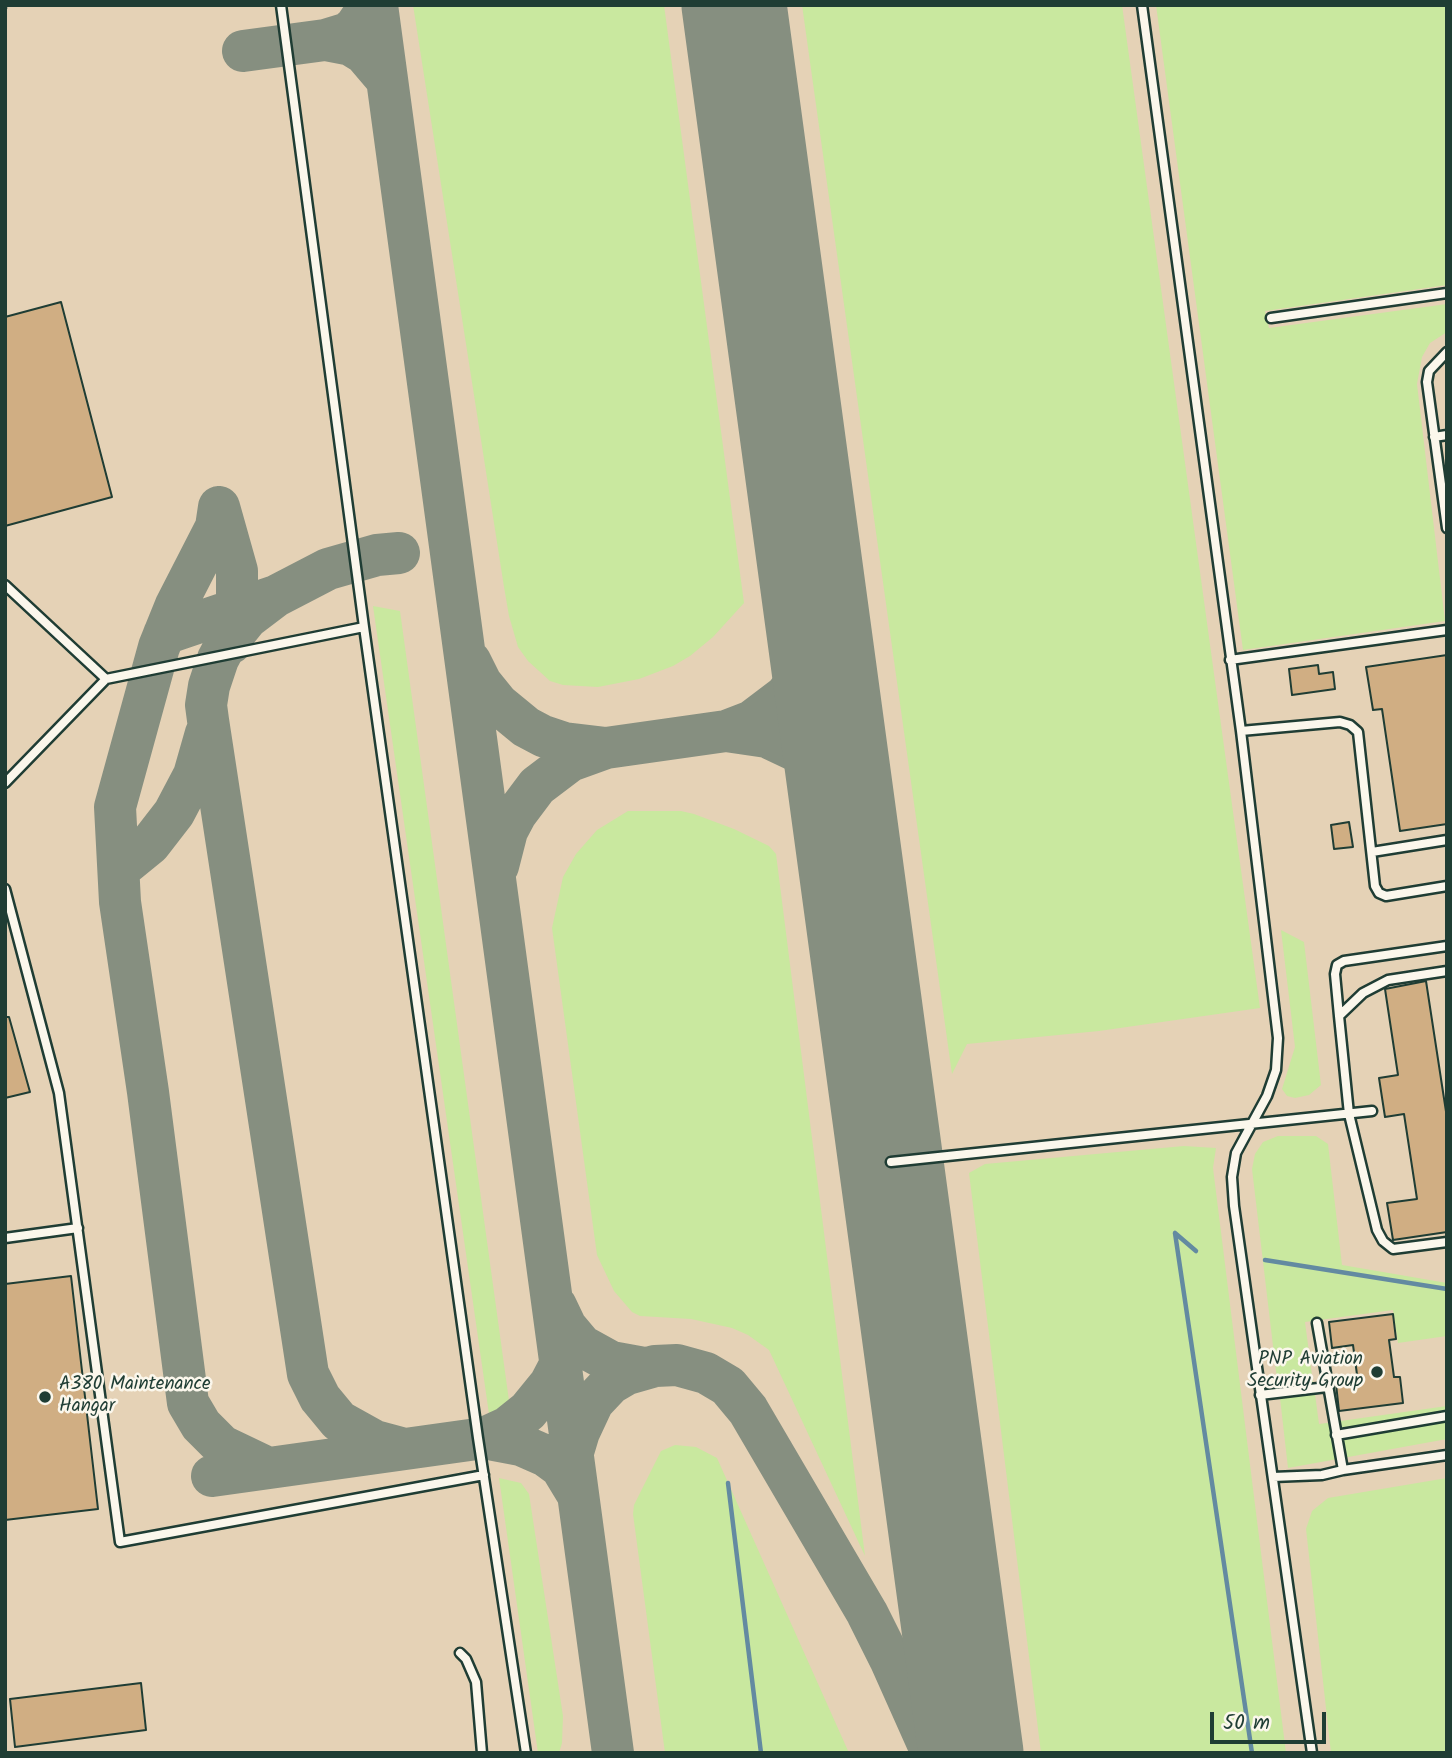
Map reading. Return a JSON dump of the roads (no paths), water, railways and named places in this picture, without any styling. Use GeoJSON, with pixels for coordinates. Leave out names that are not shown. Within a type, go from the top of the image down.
{"type":"FeatureCollection","features":[{"type":"Feature","properties":{"kind":"lane"},"geometry":{"type":"LineString","coordinates":[[281,5],[364,627],[526,1753]]}},
{"type":"Feature","properties":{"kind":"lane"},"geometry":{"type":"LineString","coordinates":[[1142,5],[1241,731],[1278,1038],[1276,1070],[1267,1096],[1236,1153],[1232,1177],[1260,1395],[1312,1753]]}},
{"type":"Feature","properties":{"kind":"lane"},"geometry":{"type":"LineString","coordinates":[[1271,318],[1447,293]]}},
{"type":"Feature","properties":{"kind":"lane"},"geometry":{"type":"LineString","coordinates":[[1447,352],[1430,371],[1427,382],[1447,528]]}},
{"type":"Feature","properties":{"kind":"lane"},"geometry":{"type":"LineString","coordinates":[[1434,437],[1447,435]]}},
{"type":"Feature","properties":{"kind":"lane"},"geometry":{"type":"LineString","coordinates":[[5,585],[106,679]]}},
{"type":"Feature","properties":{"kind":"lane"},"geometry":{"type":"LineString","coordinates":[[5,783],[106,679],[364,627]]}},
{"type":"Feature","properties":{"kind":"lane"},"geometry":{"type":"LineString","coordinates":[[1230,660],[1447,630]]}},
{"type":"Feature","properties":{"kind":"lane"},"geometry":{"type":"LineString","coordinates":[[1241,731],[1340,722],[1358,732],[1375,886],[1379,893],[1386,896],[1447,886]]}},
{"type":"Feature","properties":{"kind":"lane"},"geometry":{"type":"LineString","coordinates":[[1372,852],[1447,840]]}},
{"type":"Feature","properties":{"kind":"lane"},"geometry":{"type":"LineString","coordinates":[[5,890],[60,1093],[120,1542],[484,1475]]}},
{"type":"Feature","properties":{"kind":"lane"},"geometry":{"type":"LineString","coordinates":[[1447,946],[1344,961],[1337,965],[1335,974],[1349,1114],[1377,1230],[1383,1241],[1393,1249],[1447,1242]]}},
{"type":"Feature","properties":{"kind":"lane"},"geometry":{"type":"LineString","coordinates":[[1339,1016],[1363,993],[1388,979],[1447,971]]}},
{"type":"Feature","properties":{"kind":"lane"},"geometry":{"type":"LineString","coordinates":[[891,1162],[1371,1111]]}},
{"type":"Feature","properties":{"kind":"lane"},"geometry":{"type":"LineString","coordinates":[[5,1238],[78,1228]]}},
{"type":"Feature","properties":{"kind":"lane"},"geometry":{"type":"LineString","coordinates":[[1317,1323],[1343,1470]]}},
{"type":"Feature","properties":{"kind":"lane"},"geometry":{"type":"LineString","coordinates":[[1260,1395],[1327,1387]]}},
{"type":"Feature","properties":{"kind":"lane"},"geometry":{"type":"LineString","coordinates":[[1336,1435],[1447,1416]]}},
{"type":"Feature","properties":{"kind":"lane"},"geometry":{"type":"LineString","coordinates":[[1272,1477],[1322,1475],[1447,1455]]}},
{"type":"Feature","properties":{"kind":"lane"},"geometry":{"type":"LineString","coordinates":[[460,1653],[476,1682],[482,1753]]}},
{"type":"Feature","properties":{"kind":"waterway"},"geometry":{"type":"LineString","coordinates":[[1175,1233],[1252,1753]]}},
{"type":"Feature","properties":{"kind":"waterway"},"geometry":{"type":"LineString","coordinates":[[1175,1233],[1196,1251]]}},
{"type":"Feature","properties":{"kind":"waterway"},"geometry":{"type":"LineString","coordinates":[[1265,1260],[1447,1289]]}},
{"type":"Feature","properties":{"kind":"waterway"},"geometry":{"type":"LineString","coordinates":[[728,1483],[761,1753]]}},
{"type":"Feature","properties":{"kind":"place","name":"PNP Aviation Security Group"},"geometry":{"type":"Point","coordinates":[1377,1372]}},
{"type":"Feature","properties":{"kind":"place","name":"A380 Maintenance Hangar"},"geometry":{"type":"Point","coordinates":[45,1397]}}]}
